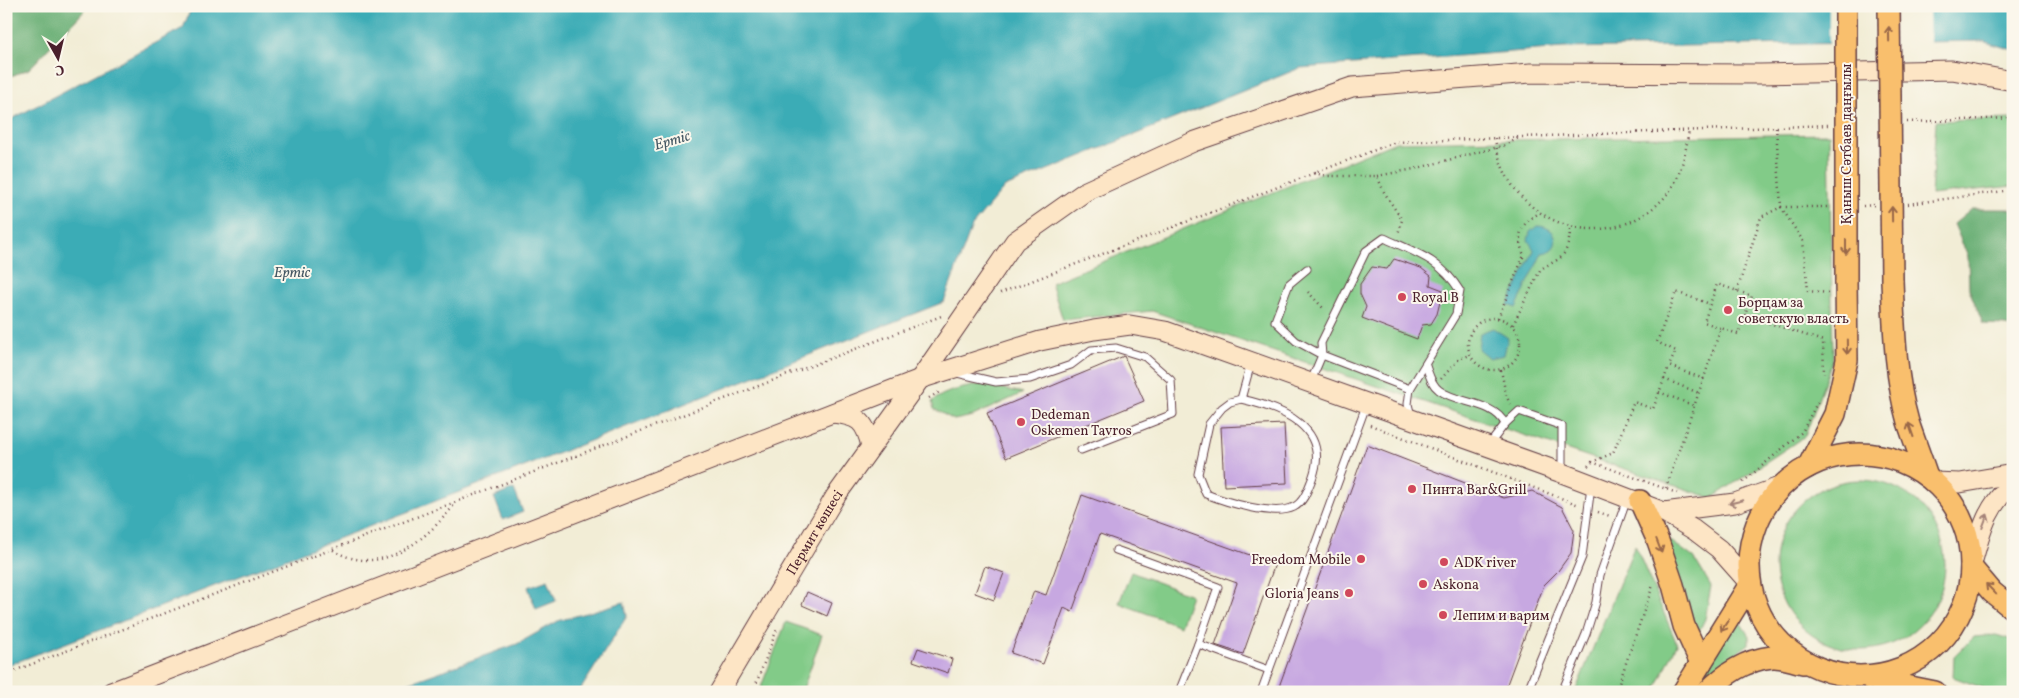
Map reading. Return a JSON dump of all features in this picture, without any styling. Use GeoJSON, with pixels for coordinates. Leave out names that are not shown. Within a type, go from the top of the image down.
{"type":"FeatureCollection","features":[{"type":"Feature","properties":{"kind":"main road","name":"Қаныш Сәтбаев даңғылы"},"geometry":{"type":"LineString","coordinates":[[1808,467],[1835,414],[1847,360],[1839,287],[1846,6]]}},
{"type":"Feature","properties":{"kind":"main road"},"geometry":{"type":"LineString","coordinates":[[1889,6],[1894,343],[1908,421],[1931,479]]}},
{"type":"Feature","properties":{"kind":"main road","name":"Пермит көшесі"},"geometry":{"type":"LineString","coordinates":[[719,692],[835,497],[920,379],[1014,241],[1086,191],[1193,142],[1352,87],[1531,74],[1760,74],[1952,70],[2013,81]]}},
{"type":"Feature","properties":{"kind":"main road"},"geometry":{"type":"LineString","coordinates":[[111,692],[920,379],[946,380],[1040,342],[1094,330],[1130,326],[1164,331],[1634,499],[1664,512],[1694,530],[1719,549],[1750,584]]}},
{"type":"Feature","properties":{"kind":"main road"},"geometry":{"type":"LineString","coordinates":[[833,412],[853,415],[866,428],[871,446]]}},
{"type":"Feature","properties":{"kind":"main road"},"geometry":{"type":"LineString","coordinates":[[1853,676],[1893,671],[1920,658],[1943,639],[1963,606],[1969,587],[1971,567],[1969,543],[1962,520],[1950,500],[1931,479],[1906,464],[1882,456],[1856,454],[1840,456],[1808,467],[1782,486],[1768,503],[1758,521],[1750,556],[1750,584],[1756,604],[1765,622],[1777,639],[1792,653],[1810,664],[1826,671],[1935,692]]}},
{"type":"Feature","properties":{"kind":"main road"},"geometry":{"type":"LineString","coordinates":[[1931,479],[1960,483],[2013,474]]}},
{"type":"Feature","properties":{"kind":"main road"},"geometry":{"type":"LineString","coordinates":[[1971,567],[1985,519],[1995,500],[2013,482]]}},
{"type":"Feature","properties":{"kind":"main road"},"geometry":{"type":"LineString","coordinates":[[1664,512],[1735,503],[1782,486]]}},
{"type":"Feature","properties":{"kind":"main road"},"geometry":{"type":"LineString","coordinates":[[1634,499],[1658,541],[1684,626],[1701,663]]}},
{"type":"Feature","properties":{"kind":"main road"},"geometry":{"type":"LineString","coordinates":[[1971,567],[1992,592],[2013,609]]}},
{"type":"Feature","properties":{"kind":"main road"},"geometry":{"type":"LineString","coordinates":[[1683,692],[1750,584]]}},
{"type":"Feature","properties":{"kind":"main road"},"geometry":{"type":"LineString","coordinates":[[1706,692],[1722,677],[1743,664],[1773,657],[1810,664]]}},
{"type":"Feature","properties":{"kind":"lane"},"geometry":{"type":"LineString","coordinates":[[1310,384],[1322,355],[1321,343],[1366,250],[1384,238],[1423,255],[1449,274],[1460,291],[1456,314],[1426,366],[1410,389],[1408,404],[1411,419]]}},
{"type":"Feature","properties":{"kind":"lane"},"geometry":{"type":"LineString","coordinates":[[1307,269],[1289,284],[1275,321],[1296,341],[1322,355],[1410,389]]}},
{"type":"Feature","properties":{"kind":"lane"},"geometry":{"type":"LineString","coordinates":[[946,380],[996,382],[1030,379],[1071,365],[1091,350],[1116,348],[1145,357],[1171,380],[1173,414],[1081,450]]}},
{"type":"Feature","properties":{"kind":"lane"},"geometry":{"type":"LineString","coordinates":[[1241,399],[1251,362]]}},
{"type":"Feature","properties":{"kind":"lane"},"geometry":{"type":"LineString","coordinates":[[1426,366],[1439,390],[1494,412],[1505,424]]}},
{"type":"Feature","properties":{"kind":"lane"},"geometry":{"type":"LineString","coordinates":[[1241,399],[1280,410],[1300,422],[1309,432],[1315,451],[1316,468],[1301,502],[1292,508],[1263,510],[1229,504],[1206,494],[1198,474],[1210,424],[1222,408],[1230,402],[1241,399]]}},
{"type":"Feature","properties":{"kind":"lane"},"geometry":{"type":"LineString","coordinates":[[1261,692],[1367,402]]}},
{"type":"Feature","properties":{"kind":"lane"},"geometry":{"type":"LineString","coordinates":[[1488,446],[1519,410],[1562,426],[1562,472]]}},
{"type":"Feature","properties":{"kind":"lane"},"geometry":{"type":"LineString","coordinates":[[1527,692],[1582,557],[1588,508],[1587,482]]}},
{"type":"Feature","properties":{"kind":"lane"},"geometry":{"type":"LineString","coordinates":[[1562,692],[1586,634],[1596,602],[1600,575],[1619,520],[1634,499]]}},
{"type":"Feature","properties":{"kind":"lane"},"geometry":{"type":"LineString","coordinates":[[1116,550],[1218,587],[1179,692]]}},
{"type":"Feature","properties":{"kind":"lane"},"geometry":{"type":"LineString","coordinates":[[1198,644],[1269,670]]}},
{"type":"Feature","properties":{"kind":"path"},"geometry":{"type":"LineString","coordinates":[[998,294],[1396,142],[1776,127],[1781,208],[1803,241],[1808,291],[1839,287]]}},
{"type":"Feature","properties":{"kind":"path"},"geometry":{"type":"LineString","coordinates":[[1495,138],[1496,148],[1508,182],[1532,209],[1564,226],[1600,229],[1635,220],[1664,198],[1683,166],[1689,131]]}},
{"type":"Feature","properties":{"kind":"path"},"geometry":{"type":"LineString","coordinates":[[1314,173],[1327,176],[1377,176],[1414,169],[1496,148],[1520,137]]}},
{"type":"Feature","properties":{"kind":"path"},"geometry":{"type":"LineString","coordinates":[[1377,176],[1384,192],[1402,220],[1395,243]]}},
{"type":"Feature","properties":{"kind":"path"},"geometry":{"type":"LineString","coordinates":[[1900,204],[1918,204],[2004,191],[2013,192]]}},
{"type":"Feature","properties":{"kind":"path"},"geometry":{"type":"LineString","coordinates":[[1862,206],[1881,205]]}},
{"type":"Feature","properties":{"kind":"path"},"geometry":{"type":"LineString","coordinates":[[1737,291],[1761,217],[1781,208],[1834,207]]}},
{"type":"Feature","properties":{"kind":"path"},"geometry":{"type":"LineString","coordinates":[[1498,318],[1524,255],[1519,242],[1520,232],[1525,223],[1540,214]]}},
{"type":"Feature","properties":{"kind":"path"},"geometry":{"type":"LineString","coordinates":[[1513,325],[1540,270],[1547,264],[1558,260],[1566,250],[1570,240],[1570,226]]}},
{"type":"Feature","properties":{"kind":"path"},"geometry":{"type":"LineString","coordinates":[[1717,284],[1752,296],[1738,334],[1704,322],[1710,304],[1717,284]]}},
{"type":"Feature","properties":{"kind":"path"},"geometry":{"type":"LineString","coordinates":[[1308,292],[1334,318]]}},
{"type":"Feature","properties":{"kind":"path"},"geometry":{"type":"LineString","coordinates":[[1592,462],[1613,453],[1634,402],[1653,409],[1676,351],[1657,342],[1676,292],[1710,304]]}},
{"type":"Feature","properties":{"kind":"path"},"geometry":{"type":"LineString","coordinates":[[6,674],[971,304]]}},
{"type":"Feature","properties":{"kind":"path"},"geometry":{"type":"LineString","coordinates":[[1745,315],[1823,341],[1824,375]]}},
{"type":"Feature","properties":{"kind":"path"},"geometry":{"type":"LineString","coordinates":[[1487,318],[1498,318],[1513,325],[1520,337],[1520,351],[1514,363],[1501,370],[1487,370],[1475,363],[1470,355],[1468,337],[1475,325],[1487,318]]}},
{"type":"Feature","properties":{"kind":"path"},"geometry":{"type":"LineString","coordinates":[[1666,488],[1721,328]]}},
{"type":"Feature","properties":{"kind":"path"},"geometry":{"type":"LineString","coordinates":[[1435,385],[1459,359],[1470,355]]}},
{"type":"Feature","properties":{"kind":"path"},"geometry":{"type":"LineString","coordinates":[[1669,366],[1704,379]]}},
{"type":"Feature","properties":{"kind":"path"},"geometry":{"type":"LineString","coordinates":[[1501,370],[1506,396],[1513,408]]}},
{"type":"Feature","properties":{"kind":"path"},"geometry":{"type":"LineString","coordinates":[[923,400],[946,380]]}},
{"type":"Feature","properties":{"kind":"path"},"geometry":{"type":"LineString","coordinates":[[1664,380],[1699,393]]}},
{"type":"Feature","properties":{"kind":"path"},"geometry":{"type":"LineString","coordinates":[[1659,392],[1694,406]]}},
{"type":"Feature","properties":{"kind":"path"},"geometry":{"type":"LineString","coordinates":[[1740,484],[1802,432],[1822,393]]}},
{"type":"Feature","properties":{"kind":"path"},"geometry":{"type":"LineString","coordinates":[[1361,422],[1619,520]]}},
{"type":"Feature","properties":{"kind":"path"},"geometry":{"type":"LineString","coordinates":[[1573,503],[1587,482],[1592,462]]}},
{"type":"Feature","properties":{"kind":"path"},"geometry":{"type":"LineString","coordinates":[[1592,462],[1684,496]]}},
{"type":"Feature","properties":{"kind":"path"},"geometry":{"type":"LineString","coordinates":[[332,550],[359,560],[388,557],[412,547],[439,524],[456,503]]}},
{"type":"Feature","properties":{"kind":"path"},"geometry":{"type":"LineString","coordinates":[[1616,692],[1653,588],[1654,580]]}},
{"type":"Feature","properties":{"kind":"path"},"geometry":{"type":"LineString","coordinates":[[753,692],[778,628]]}},
{"type":"Feature","properties":{"kind":"green space"},"geometry":{"type":"Polygon","coordinates":[[[6,6],[89,6],[29,69],[6,78],[6,6]]]}},
{"type":"Feature","properties":{"kind":"green space"},"geometry":{"type":"Polygon","coordinates":[[[2013,119],[2013,186],[1931,195],[1936,121],[2013,119]]]}},
{"type":"Feature","properties":{"kind":"green space"},"geometry":{"type":"Polygon","coordinates":[[[1829,134],[1833,359],[1805,436],[1712,498],[1152,311],[1063,320],[1051,283],[1396,142],[1829,134]]]}},
{"type":"Feature","properties":{"kind":"green space"},"geometry":{"type":"Polygon","coordinates":[[[1972,209],[2013,209],[2013,329],[2005,325],[1983,324],[1969,289],[1968,257],[1954,224],[1972,209]]]}},
{"type":"Feature","properties":{"kind":"green space"},"geometry":{"type":"Polygon","coordinates":[[[981,384],[1023,393],[973,416],[954,420],[934,409],[932,402],[937,398],[955,390],[981,384]]]}},
{"type":"Feature","properties":{"kind":"green space"},"geometry":{"type":"Polygon","coordinates":[[[1852,480],[1868,480],[1893,486],[1914,499],[1926,511],[1939,532],[1945,565],[1939,598],[1926,619],[1914,631],[1893,644],[1868,650],[1852,650],[1827,644],[1806,631],[1794,619],[1781,598],[1775,573],[1775,557],[1781,532],[1794,511],[1806,499],[1827,486],[1852,480]]]}},
{"type":"Feature","properties":{"kind":"green space"},"geometry":{"type":"Polygon","coordinates":[[[1664,536],[1694,558],[1711,586],[1705,619],[1695,639],[1664,536]]]}},
{"type":"Feature","properties":{"kind":"green space"},"geometry":{"type":"Polygon","coordinates":[[[1635,545],[1677,644],[1654,692],[1575,692],[1635,545]]]}},
{"type":"Feature","properties":{"kind":"green space"},"geometry":{"type":"Polygon","coordinates":[[[1131,572],[1191,595],[1180,626],[1119,603],[1131,572]]]}},
{"type":"Feature","properties":{"kind":"green space"},"geometry":{"type":"Polygon","coordinates":[[[786,622],[822,635],[802,692],[759,692],[786,622]]]}},
{"type":"Feature","properties":{"kind":"green space"},"geometry":{"type":"Polygon","coordinates":[[[1740,622],[1749,636],[1749,644],[1724,662],[1692,692],[1730,623],[1740,622]]]}},
{"type":"Feature","properties":{"kind":"green space"},"geometry":{"type":"Polygon","coordinates":[[[1996,635],[2013,640],[2013,692],[1994,692],[1953,677],[1954,657],[1974,637],[1996,635]]]}},
{"type":"Feature","properties":{"kind":"water","name":"Ертіс"},"geometry":{"type":"Polygon","coordinates":[[[192,6],[2013,6],[2013,50],[1982,41],[1564,48],[1300,68],[1005,187],[972,226],[944,302],[501,476],[6,666],[6,122],[183,28],[192,6]]]}},
{"type":"Feature","properties":{"kind":"water"},"geometry":{"type":"Polygon","coordinates":[[[1537,226],[1545,227],[1554,234],[1555,244],[1553,248],[1542,253],[1516,308],[1508,305],[1534,250],[1528,240],[1530,232],[1537,226]]]}},
{"type":"Feature","properties":{"kind":"water"},"geometry":{"type":"Polygon","coordinates":[[[1493,328],[1508,338],[1504,355],[1489,358],[1478,349],[1480,333],[1493,328]]]}},
{"type":"Feature","properties":{"kind":"water"},"geometry":{"type":"Polygon","coordinates":[[[514,489],[523,512],[503,520],[494,497],[514,489]]]}},
{"type":"Feature","properties":{"kind":"water"},"geometry":{"type":"Polygon","coordinates":[[[548,580],[556,601],[536,609],[528,587],[548,580]]]}},
{"type":"Feature","properties":{"kind":"water"},"geometry":{"type":"Polygon","coordinates":[[[624,602],[627,616],[579,692],[383,692],[517,644],[558,621],[624,602]]]}},
{"type":"Feature","properties":{"kind":"pier"},"geometry":{"type":"Polygon","coordinates":[[[1829,6],[1929,6],[1930,45],[1829,47],[1829,6]]]}},
{"type":"Feature","properties":{"kind":"building","name":"Royal B"},"geometry":{"type":"Polygon","coordinates":[[[1394,259],[1421,268],[1431,276],[1430,285],[1443,290],[1437,314],[1431,324],[1422,325],[1417,339],[1362,318],[1366,307],[1360,294],[1360,284],[1372,267],[1387,269],[1394,259]]]}},
{"type":"Feature","properties":{"kind":"building"},"geometry":{"type":"Polygon","coordinates":[[[1124,356],[1144,401],[1006,458],[987,413],[1124,356]]]}},
{"type":"Feature","properties":{"kind":"building"},"geometry":{"type":"Polygon","coordinates":[[[1284,424],[1287,483],[1224,486],[1221,427],[1284,424]]]}},
{"type":"Feature","properties":{"kind":"building","name":"ADK river"},"geometry":{"type":"Polygon","coordinates":[[[1367,445],[1504,498],[1532,491],[1562,507],[1574,530],[1571,553],[1558,571],[1544,585],[1504,692],[1277,692],[1367,445]]]}},
{"type":"Feature","properties":{"kind":"building"},"geometry":{"type":"Polygon","coordinates":[[[1082,495],[1275,564],[1243,654],[1215,645],[1237,583],[1100,534],[1072,612],[1064,608],[1043,664],[1011,653],[1034,591],[1046,595],[1082,495]]]}},
{"type":"Feature","properties":{"kind":"building"},"geometry":{"type":"Polygon","coordinates":[[[985,566],[1004,573],[994,600],[975,593],[985,566]]]}},
{"type":"Feature","properties":{"kind":"building"},"geometry":{"type":"Polygon","coordinates":[[[807,592],[832,603],[827,616],[802,605],[807,592]]]}},
{"type":"Feature","properties":{"kind":"building"},"geometry":{"type":"Polygon","coordinates":[[[918,648],[952,659],[948,673],[913,661],[918,648]]]}},
{"type":"Feature","properties":{"kind":"place","name":"Royal B"},"geometry":{"type":"Point","coordinates":[1402,297]}},
{"type":"Feature","properties":{"kind":"place","name":"Борцам за советскую власть"},"geometry":{"type":"Point","coordinates":[1728,310]}},
{"type":"Feature","properties":{"kind":"place","name":"Dedeman Oskemen Tavros"},"geometry":{"type":"Point","coordinates":[1021,422]}},
{"type":"Feature","properties":{"kind":"place","name":"Пинта Bar&Grill"},"geometry":{"type":"Point","coordinates":[1412,489]}},
{"type":"Feature","properties":{"kind":"place","name":"Freedom Mobile"},"geometry":{"type":"Point","coordinates":[1361,559]}},
{"type":"Feature","properties":{"kind":"place","name":"ADK river"},"geometry":{"type":"Point","coordinates":[1444,562]}},
{"type":"Feature","properties":{"kind":"place","name":"Askona"},"geometry":{"type":"Point","coordinates":[1423,584]}},
{"type":"Feature","properties":{"kind":"place","name":"Gloria Jeans"},"geometry":{"type":"Point","coordinates":[1349,593]}},
{"type":"Feature","properties":{"kind":"place","name":"Лепим и варим"},"geometry":{"type":"Point","coordinates":[1443,615]}}]}
